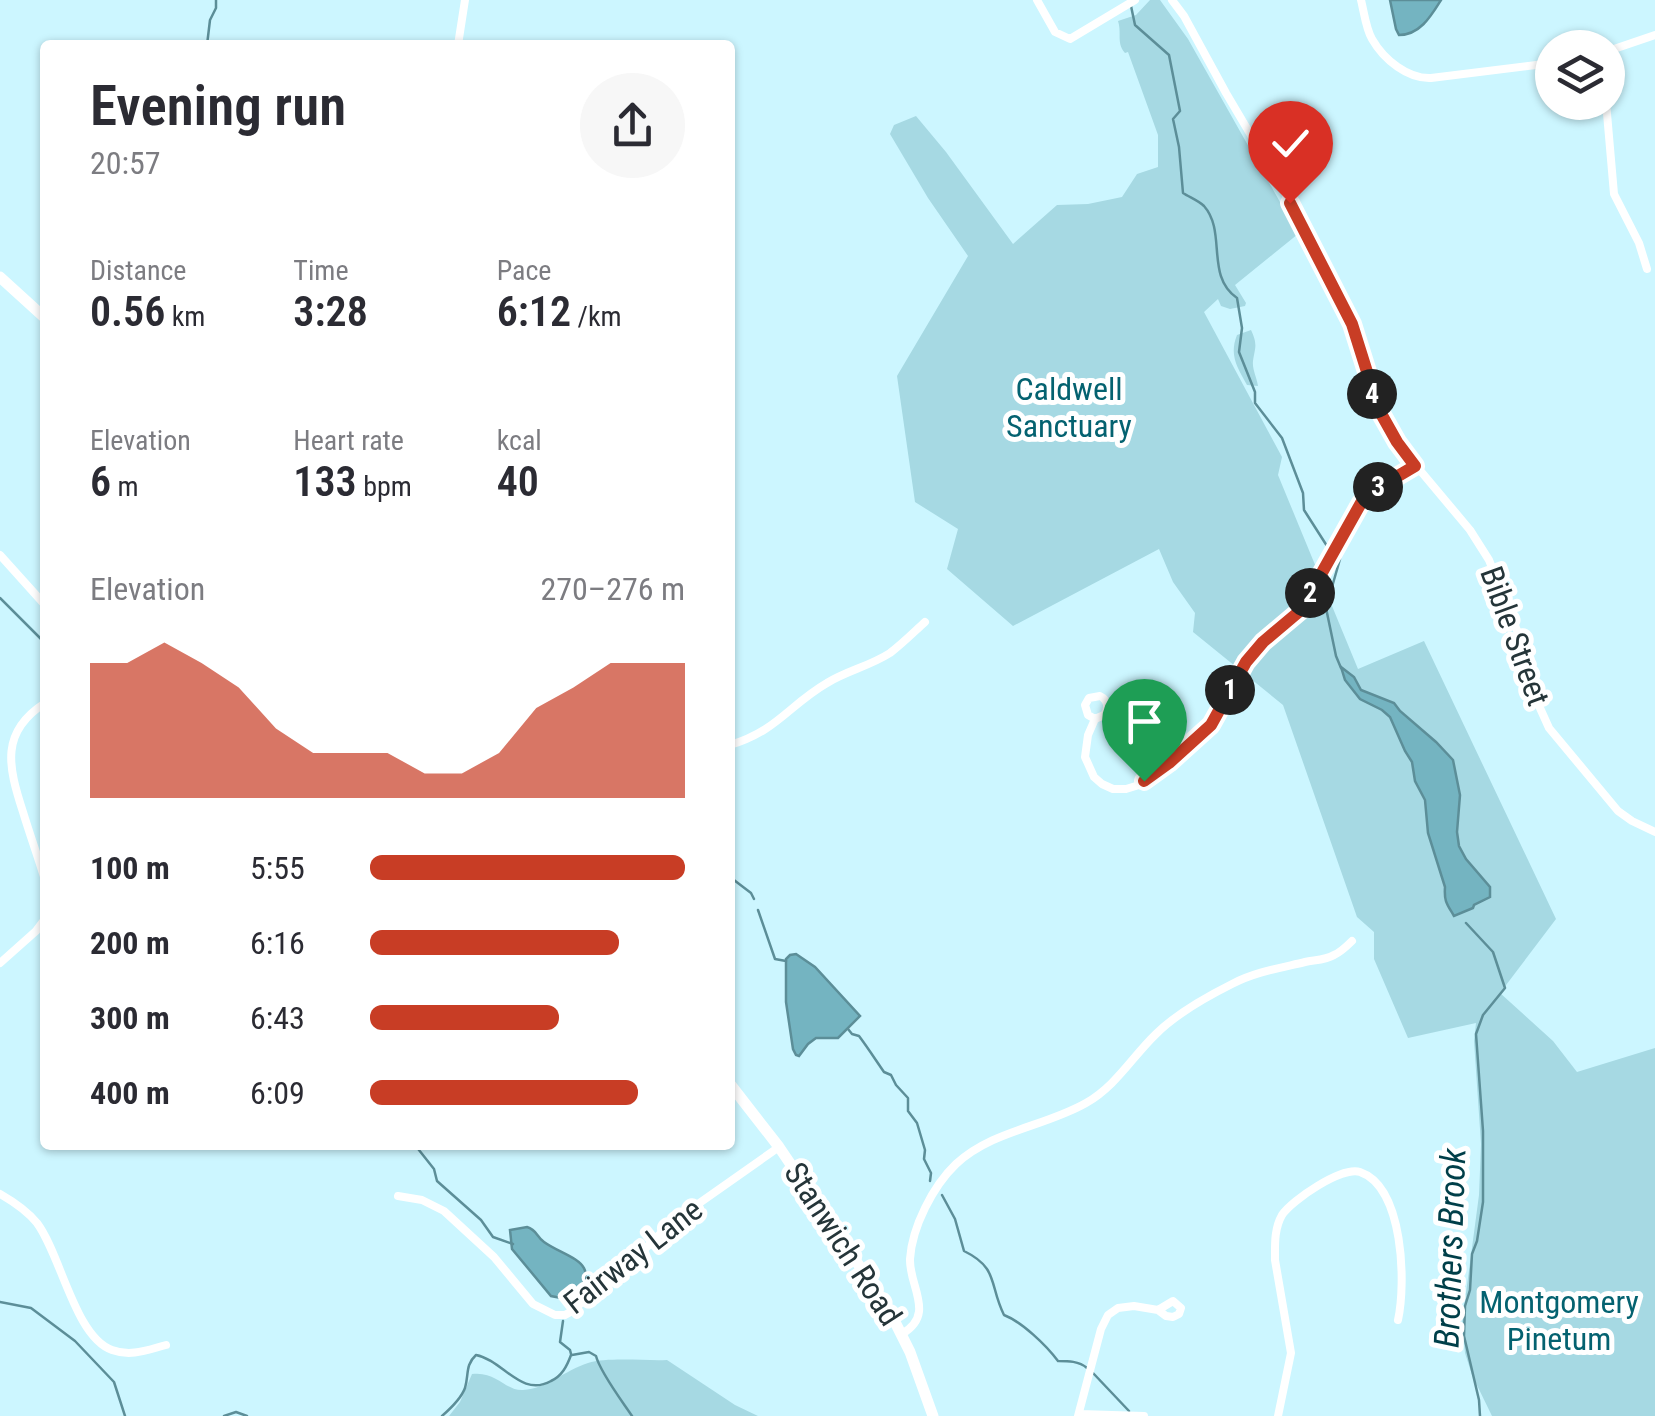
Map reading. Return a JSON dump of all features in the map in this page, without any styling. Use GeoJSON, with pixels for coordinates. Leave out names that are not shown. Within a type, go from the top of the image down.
{"type":"FeatureCollection","features":[{"type":"Feature","properties":{"kind":"street"},"geometry":{"type":"LineString","coordinates":[[459,40],[465,0]]}},
{"type":"Feature","properties":{"kind":"street"},"geometry":{"type":"LineString","coordinates":[[1037,0],[1055,32],[1070,38],[1135,0]]}},
{"type":"Feature","properties":{"kind":"street","name":"Bible Street"},"geometry":{"type":"LineString","coordinates":[[1172,0],[1300,221],[1354,330],[1379,410],[1397,442],[1470,530],[1489,560],[1518,633],[1540,708],[1553,734],[1618,811],[1655,832]]}},
{"type":"Feature","properties":{"kind":"street"},"geometry":{"type":"LineString","coordinates":[[1361,0],[1371,38],[1411,76],[1431,78],[1535,65]]}},
{"type":"Feature","properties":{"kind":"street"},"geometry":{"type":"LineString","coordinates":[[1625,45],[1655,35]]}},
{"type":"Feature","properties":{"kind":"street"},"geometry":{"type":"LineString","coordinates":[[1608,120],[1614,194],[1639,243],[1647,270]]}},
{"type":"Feature","properties":{"kind":"street"},"geometry":{"type":"LineString","coordinates":[[0,276],[40,313]]}},
{"type":"Feature","properties":{"kind":"street"},"geometry":{"type":"LineString","coordinates":[[1095,719],[1085,757],[1102,784],[1126,789],[1169,763],[1211,725],[1246,662],[1263,642],[1301,610],[1361,503],[1371,492],[1415,466]]}},
{"type":"Feature","properties":{"kind":"street"},"geometry":{"type":"LineString","coordinates":[[0,556],[40,600]]}},
{"type":"Feature","properties":{"kind":"street"},"geometry":{"type":"LineString","coordinates":[[735,743],[762,733],[831,680],[890,652],[925,622]]}},
{"type":"Feature","properties":{"kind":"street"},"geometry":{"type":"LineString","coordinates":[[40,705],[19,726],[8,748],[8,760],[40,864]]}},
{"type":"Feature","properties":{"kind":"street"},"geometry":{"type":"LineString","coordinates":[[0,963],[40,934]]}},
{"type":"Feature","properties":{"kind":"street"},"geometry":{"type":"LineString","coordinates":[[902,1334],[918,1319],[910,1263],[912,1243],[942,1182],[965,1156],[992,1140],[1085,1104],[1104,1092],[1157,1033],[1228,986],[1269,970],[1332,956],[1352,941]]}},
{"type":"Feature","properties":{"kind":"street","name":"Stanwich Road"},"geometry":{"type":"LineString","coordinates":[[735,1091],[852,1254],[902,1334],[932,1416]]}},
{"type":"Feature","properties":{"kind":"street","name":"Fairway Lane"},"geometry":{"type":"LineString","coordinates":[[398,1196],[422,1200],[444,1211],[494,1258],[533,1304],[555,1315],[565,1315],[672,1223],[779,1148]]}},
{"type":"Feature","properties":{"kind":"street"},"geometry":{"type":"LineString","coordinates":[[1278,1416],[1291,1354],[1276,1260],[1278,1225],[1288,1208],[1339,1175],[1356,1171],[1364,1174],[1384,1194],[1396,1217],[1402,1304],[1398,1320]]}},
{"type":"Feature","properties":{"kind":"street"},"geometry":{"type":"LineString","coordinates":[[0,1194],[35,1220],[85,1326],[96,1341],[110,1350],[132,1354],[166,1345]]}},
{"type":"Feature","properties":{"kind":"street"},"geometry":{"type":"LineString","coordinates":[[1144,1416],[1079,1415],[1104,1320],[1113,1310],[1134,1306],[1158,1310]]}},
{"type":"Feature","properties":{"kind":"green space"},"geometry":{"type":"Polygon","coordinates":[[[1150,0],[1160,0],[1188,39],[1298,234],[1235,285],[1245,306],[1230,309],[1221,306],[1218,299],[1204,312],[1282,457],[1278,475],[1358,669],[1424,641],[1556,919],[1500,993],[1553,1041],[1577,1072],[1655,1048],[1655,1416],[1492,1416],[1472,1375],[1462,1323],[1479,1195],[1476,1023],[1408,1038],[1374,959],[1374,932],[1357,917],[1283,705],[1193,632],[1195,613],[1173,582],[1159,549],[1013,626],[947,569],[958,529],[915,502],[897,376],[968,256],[890,134],[894,125],[916,116],[1013,244],[1057,205],[1122,197],[1137,174],[1158,167],[1158,135],[1128,52],[1121,45],[1118,21],[1136,15],[1150,0]]]}},
{"type":"Feature","properties":{"kind":"green space"},"geometry":{"type":"Polygon","coordinates":[[[1251,330],[1258,386],[1247,385],[1234,355],[1237,335],[1251,330]]]}},
{"type":"Feature","properties":{"kind":"green space"},"geometry":{"type":"Polygon","coordinates":[[[667,1360],[758,1416],[449,1416],[472,1374],[488,1375],[523,1390],[596,1361],[667,1360]]]}},
{"type":"Feature","properties":{"kind":"shaded area"},"geometry":{"type":"Polygon","coordinates":[[[1390,0],[1441,0],[1419,28],[1399,35],[1390,0]]]}},
{"type":"Feature","properties":{"kind":"shaded area"},"geometry":{"type":"Polygon","coordinates":[[[1341,667],[1354,677],[1361,690],[1394,703],[1453,760],[1460,795],[1459,846],[1490,887],[1490,897],[1473,908],[1454,916],[1448,906],[1428,833],[1425,800],[1415,781],[1412,762],[1390,717],[1360,699],[1345,680],[1341,667]]]}},
{"type":"Feature","properties":{"kind":"shaded area"},"geometry":{"type":"Polygon","coordinates":[[[796,954],[815,967],[860,1016],[838,1038],[816,1038],[799,1056],[793,1049],[786,1002],[786,959],[796,954]]]}},
{"type":"Feature","properties":{"kind":"shaded area"},"geometry":{"type":"Polygon","coordinates":[[[527,1227],[584,1268],[582,1285],[573,1297],[551,1296],[512,1249],[510,1230],[527,1227]]]}},
{"type":"Feature","properties":{"kind":"waterway"},"geometry":{"type":"LineString","coordinates":[[208,40],[216,0]]}},
{"type":"Feature","properties":{"kind":"waterway","name":"Brothers Brook"},"geometry":{"type":"LineString","coordinates":[[1131,6],[1135,25],[1169,55],[1180,111],[1173,119],[1183,193],[1202,204],[1211,217],[1222,278],[1237,298],[1242,328],[1239,352],[1255,392],[1255,403],[1282,438],[1303,493],[1304,510],[1340,559],[1326,608],[1341,668]]}},
{"type":"Feature","properties":{"kind":"waterway"},"geometry":{"type":"LineString","coordinates":[[0,598],[40,638]]}},
{"type":"Feature","properties":{"kind":"waterway"},"geometry":{"type":"LineString","coordinates":[[735,881],[754,899]]}},
{"type":"Feature","properties":{"kind":"waterway"},"geometry":{"type":"LineString","coordinates":[[758,910],[775,959],[786,961]]}},
{"type":"Feature","properties":{"kind":"waterway","name":"Brothers Brook"},"geometry":{"type":"LineString","coordinates":[[1466,923],[1493,952],[1505,988],[1483,1015],[1476,1034],[1483,1202],[1472,1254],[1464,1336],[1480,1416]]}},
{"type":"Feature","properties":{"kind":"waterway"},"geometry":{"type":"LineString","coordinates":[[848,1029],[859,1036],[908,1098],[908,1111],[917,1123],[930,1181]]}},
{"type":"Feature","properties":{"kind":"waterway"},"geometry":{"type":"LineString","coordinates":[[419,1150],[434,1169],[437,1181],[481,1220],[493,1237],[513,1244]]}},
{"type":"Feature","properties":{"kind":"waterway"},"geometry":{"type":"LineString","coordinates":[[942,1195],[955,1219],[964,1251],[988,1271],[1004,1315],[1033,1335],[1058,1361],[1087,1368]]}},
{"type":"Feature","properties":{"kind":"waterway"},"geometry":{"type":"LineString","coordinates":[[0,1302],[31,1308],[75,1341],[114,1382],[125,1416]]}},
{"type":"Feature","properties":{"kind":"waterway"},"geometry":{"type":"LineString","coordinates":[[563,1321],[560,1342],[571,1354]]}},
{"type":"Feature","properties":{"kind":"waterway"},"geometry":{"type":"LineString","coordinates":[[572,1355],[589,1352],[596,1356],[632,1416]]}},
{"type":"Feature","properties":{"kind":"waterway"},"geometry":{"type":"LineString","coordinates":[[442,1416],[463,1392],[476,1355],[530,1385],[540,1385],[558,1376],[571,1355]]}},
{"type":"Feature","properties":{"kind":"waterway"},"geometry":{"type":"LineString","coordinates":[[1093,1373],[1129,1411]]}},
{"type":"Feature","properties":{"kind":"waterway"},"geometry":{"type":"LineString","coordinates":[[224,1416],[236,1412],[247,1416]]}},
{"type":"Feature","properties":{"kind":"route"},"geometry":{"type":"LineString","coordinates":[[1144,781],[1211,725],[1246,662],[1301,610],[1361,503],[1371,492],[1415,466],[1374,400],[1352,324],[1290,203]]}},
{"type":"Feature","properties":{"kind":"park label","name":"Caldwell Sanctuary"},"geometry":{"type":"Point","coordinates":[1069,408]}},
{"type":"Feature","properties":{"kind":"park label","name":"Montgomery Pinetum"},"geometry":{"type":"Point","coordinates":[1559,1320]}}]}
